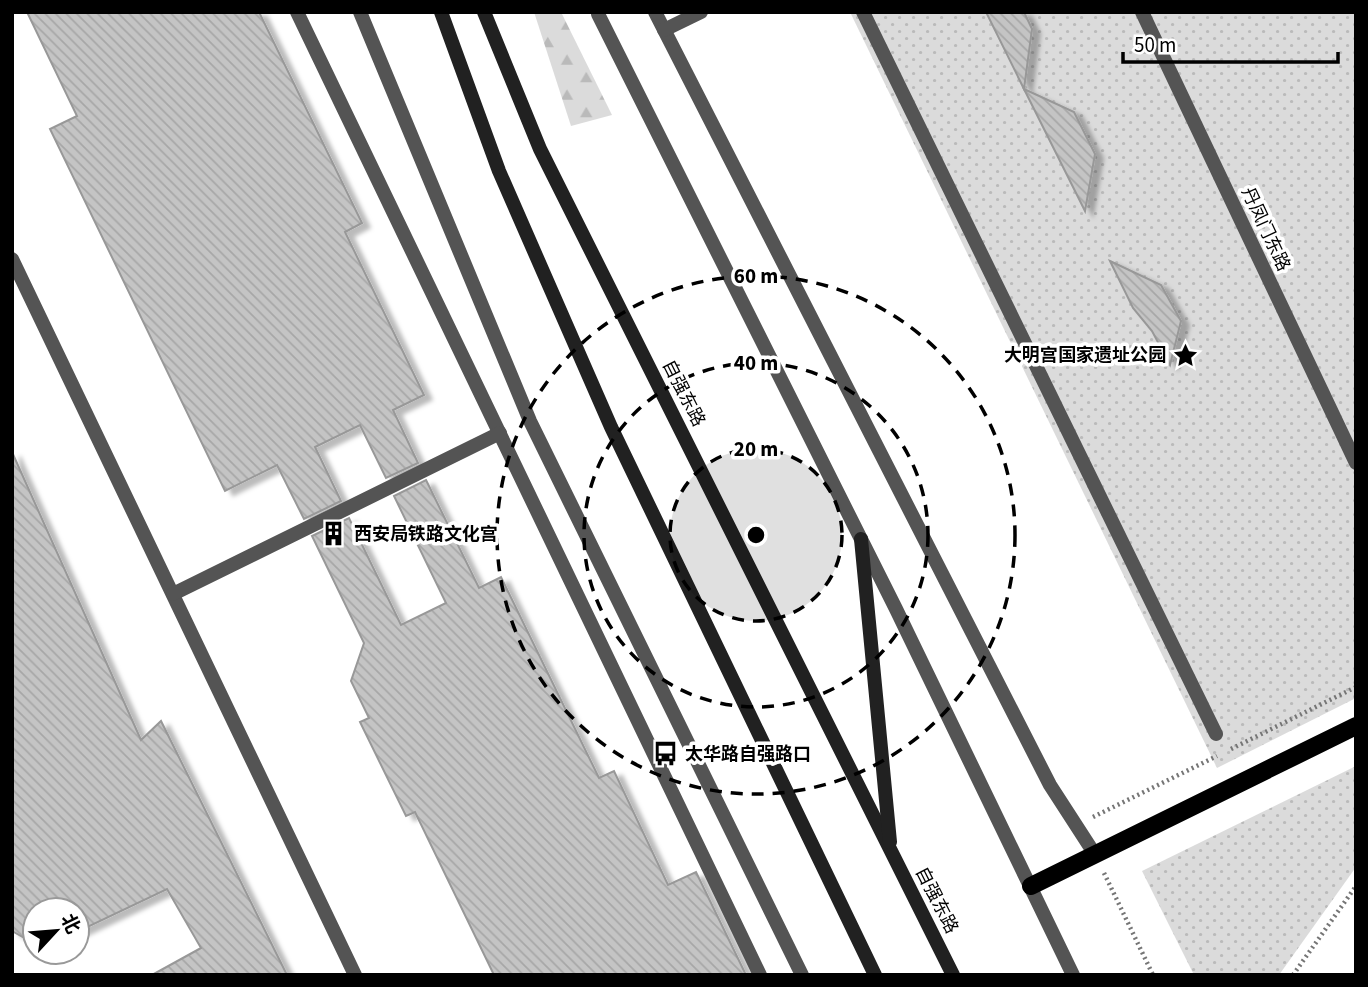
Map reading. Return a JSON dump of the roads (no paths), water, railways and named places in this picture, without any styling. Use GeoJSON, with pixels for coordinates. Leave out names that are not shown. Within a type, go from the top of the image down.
{"type":"FeatureCollection","features":[{"type":"Feature","properties":{"kind":"main road"},"geometry":{"type":"LineString","coordinates":[[441,12],[499,171],[611,427],[875,975]]}},
{"type":"Feature","properties":{"kind":"main road","name":"自强东路"},"geometry":{"type":"LineString","coordinates":[[484,12],[540,149],[953,975]]}},
{"type":"Feature","properties":{"kind":"main road"},"geometry":{"type":"LineString","coordinates":[[861,539],[891,851]]}},
{"type":"Feature","properties":{"kind":"main road"},"geometry":{"type":"LineString","coordinates":[[1031,886],[1356,726]]}},
{"type":"Feature","properties":{"kind":"street"},"geometry":{"type":"LineString","coordinates":[[297,12],[760,975]]}},
{"type":"Feature","properties":{"kind":"street"},"geometry":{"type":"LineString","coordinates":[[360,12],[530,421],[802,975]]}},
{"type":"Feature","properties":{"kind":"street"},"geometry":{"type":"LineString","coordinates":[[655,12],[1051,785],[1094,853]]}},
{"type":"Feature","properties":{"kind":"street"},"geometry":{"type":"LineString","coordinates":[[664,30],[701,12]]}},
{"type":"Feature","properties":{"kind":"street"},"geometry":{"type":"LineString","coordinates":[[863,12],[1216,734]]}},
{"type":"Feature","properties":{"kind":"street","name":"丹凤门东路"},"geometry":{"type":"LineString","coordinates":[[1142,12],[1356,463]]}},
{"type":"Feature","properties":{"kind":"street"},"geometry":{"type":"LineString","coordinates":[[598,14],[861,539],[1073,975]]}},
{"type":"Feature","properties":{"kind":"street"},"geometry":{"type":"LineString","coordinates":[[12,259],[355,975]]}},
{"type":"Feature","properties":{"kind":"street"},"geometry":{"type":"LineString","coordinates":[[173,594],[500,433]]}},
{"type":"Feature","properties":{"kind":"place","name":"大明宫国家遗址公园"},"geometry":{"type":"Point","coordinates":[1186,355]}},
{"type":"Feature","properties":{"kind":"place","name":"西安局铁路文化宫"},"geometry":{"type":"Point","coordinates":[334,534]}},
{"type":"Feature","properties":{"kind":"place","name":"太华路自强路口"},"geometry":{"type":"Point","coordinates":[665,754]}}]}
